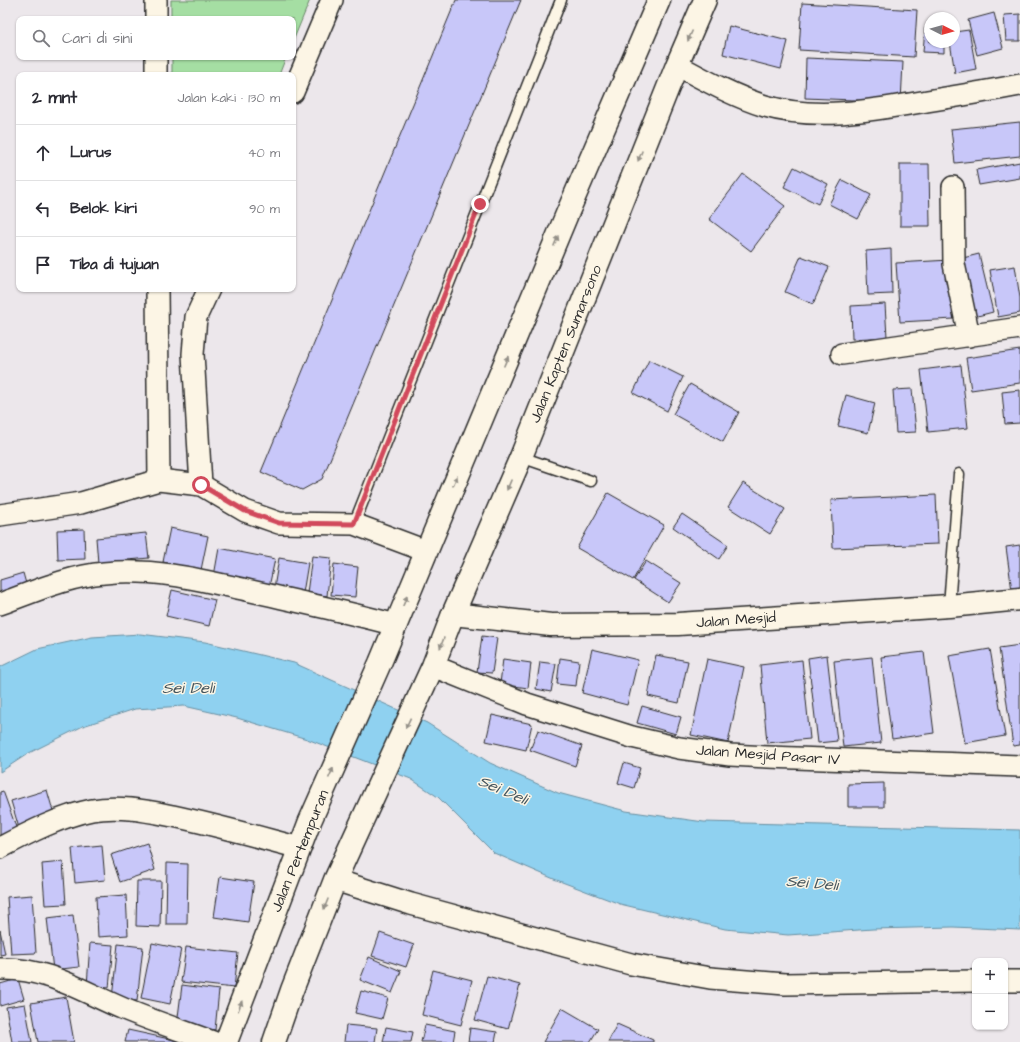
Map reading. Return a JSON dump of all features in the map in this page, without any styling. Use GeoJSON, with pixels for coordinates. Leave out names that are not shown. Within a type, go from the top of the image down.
{"type":"FeatureCollection","features":[{"type":"Feature","properties":{"kind":"main road"},"geometry":{"type":"LineString","coordinates":[[396,625],[564,222],[659,0]]}},
{"type":"Feature","properties":{"kind":"main road","name":"Jalan Kapten Sumarsono"},"geometry":{"type":"LineString","coordinates":[[335,880],[424,687],[453,614],[521,457],[677,64],[705,0]]}},
{"type":"Feature","properties":{"kind":"main road","name":"Jalan Mesjid"},"geometry":{"type":"LineString","coordinates":[[453,614],[551,626],[678,624],[949,606],[1020,599]]}},
{"type":"Feature","properties":{"kind":"main road","name":"Jalan Pertempuran"},"geometry":{"type":"LineString","coordinates":[[226,1042],[310,821],[396,625]]}},
{"type":"Feature","properties":{"kind":"main road"},"geometry":{"type":"LineString","coordinates":[[274,1042],[292,990],[335,880]]}},
{"type":"Feature","properties":{"kind":"street"},"geometry":{"type":"LineString","coordinates":[[156,0],[156,16]]}},
{"type":"Feature","properties":{"kind":"street"},"geometry":{"type":"LineString","coordinates":[[296,85],[332,0]]}},
{"type":"Feature","properties":{"kind":"street"},"geometry":{"type":"LineString","coordinates":[[156,60],[156,72]]}},
{"type":"Feature","properties":{"kind":"street"},"geometry":{"type":"LineString","coordinates":[[677,64],[729,93],[766,106],[802,112],[837,113],[886,108],[1020,86]]}},
{"type":"Feature","properties":{"kind":"street"},"geometry":{"type":"LineString","coordinates":[[952,187],[954,264],[969,336]]}},
{"type":"Feature","properties":{"kind":"street"},"geometry":{"type":"LineString","coordinates":[[157,292],[159,480]]}},
{"type":"Feature","properties":{"kind":"street"},"geometry":{"type":"LineString","coordinates":[[201,485],[193,354],[196,317],[207,292]]}},
{"type":"Feature","properties":{"kind":"street"},"geometry":{"type":"LineString","coordinates":[[842,354],[1020,328]]}},
{"type":"Feature","properties":{"kind":"street"},"geometry":{"type":"LineString","coordinates":[[0,515],[81,503],[159,480],[201,485],[245,511],[279,523],[354,524],[426,550]]}},
{"type":"Feature","properties":{"kind":"street"},"geometry":{"type":"LineString","coordinates":[[0,604],[68,581],[103,573],[134,571],[169,573],[347,612],[396,625]]}},
{"type":"Feature","properties":{"kind":"street","name":"Jalan Mesjid Pasar IV"},"geometry":{"type":"LineString","coordinates":[[433,666],[527,704],[632,737],[679,748],[730,755],[1020,766]]}},
{"type":"Feature","properties":{"kind":"street"},"geometry":{"type":"LineString","coordinates":[[0,848],[57,821],[92,810],[114,808],[142,810],[205,823],[300,848]]}},
{"type":"Feature","properties":{"kind":"street"},"geometry":{"type":"LineString","coordinates":[[335,880],[411,904],[631,964],[710,978],[785,984],[972,981]]}},
{"type":"Feature","properties":{"kind":"street"},"geometry":{"type":"LineString","coordinates":[[0,969],[20,969],[54,977],[124,1009],[213,1042]]}},
{"type":"Feature","properties":{"kind":"street"},"geometry":{"type":"LineString","coordinates":[[1008,981],[1020,980]]}},
{"type":"Feature","properties":{"kind":"lane"},"geometry":{"type":"LineString","coordinates":[[354,524],[561,0]]}},
{"type":"Feature","properties":{"kind":"lane"},"geometry":{"type":"LineString","coordinates":[[521,457],[591,481]]}},
{"type":"Feature","properties":{"kind":"lane"},"geometry":{"type":"LineString","coordinates":[[949,606],[959,474]]}},
{"type":"Feature","properties":{"kind":"green space"},"geometry":{"type":"Polygon","coordinates":[[[171,0],[310,0],[296,34],[296,16],[171,16],[171,0]]]}},
{"type":"Feature","properties":{"kind":"green space"},"geometry":{"type":"Polygon","coordinates":[[[172,60],[285,60],[280,72],[172,72],[172,60]]]}},
{"type":"Feature","properties":{"kind":"water","name":"Sei Deli"},"geometry":{"type":"Polygon","coordinates":[[[140,634],[205,642],[294,663],[427,723],[490,763],[558,793],[626,811],[704,822],[1020,830],[1020,930],[953,927],[873,929],[788,935],[725,929],[620,904],[554,879],[494,853],[438,797],[411,779],[307,739],[237,718],[184,706],[135,709],[83,726],[29,753],[0,772],[0,667],[37,649],[92,637],[140,634]]]}},
{"type":"Feature","properties":{"kind":"building"},"geometry":{"type":"Polygon","coordinates":[[[456,0],[521,0],[322,479],[302,490],[261,472],[456,0]]]}},
{"type":"Feature","properties":{"kind":"building"},"geometry":{"type":"Polygon","coordinates":[[[802,3],[917,10],[914,57],[799,50],[802,3]]]}},
{"type":"Feature","properties":{"kind":"building"},"geometry":{"type":"Polygon","coordinates":[[[994,13],[1003,48],[977,55],[968,20],[994,13]]]}},
{"type":"Feature","properties":{"kind":"building"},"geometry":{"type":"Polygon","coordinates":[[[1020,14],[1020,41],[1006,41],[1004,15],[1020,14]]]}},
{"type":"Feature","properties":{"kind":"building"},"geometry":{"type":"Polygon","coordinates":[[[729,26],[788,41],[781,69],[723,54],[729,26]]]}},
{"type":"Feature","properties":{"kind":"building"},"geometry":{"type":"Polygon","coordinates":[[[969,30],[976,69],[955,73],[951,48],[960,48],[960,31],[969,30]]]}},
{"type":"Feature","properties":{"kind":"building"},"geometry":{"type":"Polygon","coordinates":[[[924,40],[924,48],[944,48],[944,53],[923,52],[924,40]]]}},
{"type":"Feature","properties":{"kind":"building"},"geometry":{"type":"Polygon","coordinates":[[[806,58],[903,62],[901,102],[805,98],[806,58]]]}},
{"type":"Feature","properties":{"kind":"building"},"geometry":{"type":"Polygon","coordinates":[[[1020,122],[1020,156],[955,163],[951,129],[1020,122]]]}},
{"type":"Feature","properties":{"kind":"building"},"geometry":{"type":"Polygon","coordinates":[[[1020,162],[1020,178],[979,185],[976,170],[1020,162]]]}},
{"type":"Feature","properties":{"kind":"building"},"geometry":{"type":"Polygon","coordinates":[[[900,164],[929,164],[930,226],[900,226],[900,164]]]}},
{"type":"Feature","properties":{"kind":"building"},"geometry":{"type":"Polygon","coordinates":[[[794,167],[828,184],[818,204],[784,187],[794,167]]]}},
{"type":"Feature","properties":{"kind":"building"},"geometry":{"type":"Polygon","coordinates":[[[743,174],[785,206],[751,251],[709,219],[743,174]]]}},
{"type":"Feature","properties":{"kind":"building"},"geometry":{"type":"Polygon","coordinates":[[[842,180],[871,195],[858,219],[829,204],[842,180]]]}},
{"type":"Feature","properties":{"kind":"building"},"geometry":{"type":"Polygon","coordinates":[[[891,249],[892,294],[868,295],[866,251],[891,249]]]}},
{"type":"Feature","properties":{"kind":"building"},"geometry":{"type":"Polygon","coordinates":[[[979,254],[993,312],[970,318],[955,260],[979,254]]]}},
{"type":"Feature","properties":{"kind":"building"},"geometry":{"type":"Polygon","coordinates":[[[801,256],[829,267],[813,304],[785,292],[801,256]]]}},
{"type":"Feature","properties":{"kind":"building"},"geometry":{"type":"Polygon","coordinates":[[[950,260],[954,319],[900,322],[896,263],[950,260]]]}},
{"type":"Feature","properties":{"kind":"building"},"geometry":{"type":"Polygon","coordinates":[[[1015,266],[1020,298],[1020,313],[998,317],[990,270],[1015,266]]]}},
{"type":"Feature","properties":{"kind":"building"},"geometry":{"type":"Polygon","coordinates":[[[885,304],[887,337],[852,339],[851,306],[885,304]]]}},
{"type":"Feature","properties":{"kind":"building"},"geometry":{"type":"Polygon","coordinates":[[[1020,350],[1020,383],[971,390],[966,358],[1020,350]]]}},
{"type":"Feature","properties":{"kind":"building"},"geometry":{"type":"Polygon","coordinates":[[[649,360],[683,377],[667,411],[633,393],[649,360]]]}},
{"type":"Feature","properties":{"kind":"building"},"geometry":{"type":"Polygon","coordinates":[[[961,365],[968,428],[928,432],[921,370],[961,365]]]}},
{"type":"Feature","properties":{"kind":"building"},"geometry":{"type":"Polygon","coordinates":[[[690,384],[739,412],[723,442],[673,414],[690,384]]]}},
{"type":"Feature","properties":{"kind":"building"},"geometry":{"type":"Polygon","coordinates":[[[912,389],[916,432],[896,433],[893,390],[912,389]]]}},
{"type":"Feature","properties":{"kind":"building"},"geometry":{"type":"Polygon","coordinates":[[[1020,390],[1020,423],[1005,424],[1002,392],[1020,390]]]}},
{"type":"Feature","properties":{"kind":"building"},"geometry":{"type":"Polygon","coordinates":[[[846,395],[875,403],[868,433],[838,426],[846,395]]]}},
{"type":"Feature","properties":{"kind":"building"},"geometry":{"type":"Polygon","coordinates":[[[743,483],[785,509],[770,534],[728,507],[743,483]]]}},
{"type":"Feature","properties":{"kind":"building"},"geometry":{"type":"Polygon","coordinates":[[[608,493],[664,525],[633,580],[577,548],[608,493]]]}},
{"type":"Feature","properties":{"kind":"building"},"geometry":{"type":"Polygon","coordinates":[[[936,495],[938,544],[833,548],[831,500],[936,495]]]}},
{"type":"Feature","properties":{"kind":"building"},"geometry":{"type":"Polygon","coordinates":[[[682,514],[728,545],[719,559],[673,527],[682,514]]]}},
{"type":"Feature","properties":{"kind":"building"},"geometry":{"type":"Polygon","coordinates":[[[170,528],[208,536],[201,570],[163,562],[170,528]]]}},
{"type":"Feature","properties":{"kind":"building"},"geometry":{"type":"Polygon","coordinates":[[[84,529],[85,559],[58,560],[57,530],[84,529]]]}},
{"type":"Feature","properties":{"kind":"building"},"geometry":{"type":"Polygon","coordinates":[[[146,533],[149,558],[98,563],[96,538],[146,533]]]}},
{"type":"Feature","properties":{"kind":"building"},"geometry":{"type":"Polygon","coordinates":[[[1020,545],[1020,590],[1012,591],[1006,547],[1020,545]]]}},
{"type":"Feature","properties":{"kind":"building"},"geometry":{"type":"Polygon","coordinates":[[[219,548],[275,559],[269,587],[214,576],[219,548]]]}},
{"type":"Feature","properties":{"kind":"building"},"geometry":{"type":"Polygon","coordinates":[[[312,556],[331,558],[327,596],[307,593],[312,556]]]}},
{"type":"Feature","properties":{"kind":"building"},"geometry":{"type":"Polygon","coordinates":[[[279,558],[308,563],[303,593],[274,588],[279,558]]]}},
{"type":"Feature","properties":{"kind":"building"},"geometry":{"type":"Polygon","coordinates":[[[646,561],[681,583],[668,602],[634,580],[646,561]]]}},
{"type":"Feature","properties":{"kind":"building"},"geometry":{"type":"Polygon","coordinates":[[[334,564],[358,567],[355,597],[331,595],[334,564]]]}},
{"type":"Feature","properties":{"kind":"building"},"geometry":{"type":"Polygon","coordinates":[[[23,573],[28,591],[0,598],[0,580],[23,573]]]}},
{"type":"Feature","properties":{"kind":"building"},"geometry":{"type":"Polygon","coordinates":[[[172,590],[215,600],[209,626],[166,616],[172,590]]]}},
{"type":"Feature","properties":{"kind":"building"},"geometry":{"type":"Polygon","coordinates":[[[482,636],[497,638],[492,673],[477,672],[482,636]]]}},
{"type":"Feature","properties":{"kind":"building"},"geometry":{"type":"Polygon","coordinates":[[[1020,645],[1020,745],[1013,746],[999,648],[1020,645]]]}},
{"type":"Feature","properties":{"kind":"building"},"geometry":{"type":"Polygon","coordinates":[[[592,649],[638,660],[627,705],[582,693],[592,649]]]}},
{"type":"Feature","properties":{"kind":"building"},"geometry":{"type":"Polygon","coordinates":[[[990,649],[1005,736],[965,743],[949,656],[990,649]]]}},
{"type":"Feature","properties":{"kind":"building"},"geometry":{"type":"Polygon","coordinates":[[[924,652],[934,733],[892,739],[881,657],[924,652]]]}},
{"type":"Feature","properties":{"kind":"building"},"geometry":{"type":"Polygon","coordinates":[[[656,655],[688,661],[679,703],[648,696],[656,655]]]}},
{"type":"Feature","properties":{"kind":"building"},"geometry":{"type":"Polygon","coordinates":[[[827,655],[837,741],[818,743],[808,658],[827,655]]]}},
{"type":"Feature","properties":{"kind":"building"},"geometry":{"type":"Polygon","coordinates":[[[872,657],[881,743],[843,747],[834,661],[872,657]]]}},
{"type":"Feature","properties":{"kind":"building"},"geometry":{"type":"Polygon","coordinates":[[[560,658],[579,661],[576,686],[557,684],[560,658]]]}},
{"type":"Feature","properties":{"kind":"building"},"geometry":{"type":"Polygon","coordinates":[[[503,659],[531,663],[528,688],[500,684],[503,659]]]}},
{"type":"Feature","properties":{"kind":"building"},"geometry":{"type":"Polygon","coordinates":[[[707,659],[744,667],[728,743],[691,735],[707,659]]]}},
{"type":"Feature","properties":{"kind":"building"},"geometry":{"type":"Polygon","coordinates":[[[802,660],[810,739],[767,743],[760,665],[802,660]]]}},
{"type":"Feature","properties":{"kind":"building"},"geometry":{"type":"Polygon","coordinates":[[[540,662],[556,664],[551,692],[536,689],[540,662]]]}},
{"type":"Feature","properties":{"kind":"building"},"geometry":{"type":"Polygon","coordinates":[[[642,706],[681,717],[676,734],[637,723],[642,706]]]}},
{"type":"Feature","properties":{"kind":"building"},"geometry":{"type":"Polygon","coordinates":[[[492,715],[532,724],[526,750],[486,741],[492,715]]]}},
{"type":"Feature","properties":{"kind":"building"},"geometry":{"type":"Polygon","coordinates":[[[538,730],[582,746],[575,766],[530,750],[538,730]]]}},
{"type":"Feature","properties":{"kind":"building"},"geometry":{"type":"Polygon","coordinates":[[[624,763],[640,768],[634,788],[618,783],[624,763]]]}},
{"type":"Feature","properties":{"kind":"building"},"geometry":{"type":"Polygon","coordinates":[[[884,783],[884,807],[848,807],[848,784],[884,783]]]}},
{"type":"Feature","properties":{"kind":"building"},"geometry":{"type":"Polygon","coordinates":[[[47,790],[55,818],[19,828],[11,801],[47,790]]]}},
{"type":"Feature","properties":{"kind":"building"},"geometry":{"type":"Polygon","coordinates":[[[3,791],[17,830],[0,836],[0,792],[3,791]]]}},
{"type":"Feature","properties":{"kind":"building"},"geometry":{"type":"Polygon","coordinates":[[[147,843],[155,870],[120,882],[111,855],[147,843]]]}},
{"type":"Feature","properties":{"kind":"building"},"geometry":{"type":"Polygon","coordinates":[[[102,845],[105,880],[75,883],[72,848],[102,845]]]}},
{"type":"Feature","properties":{"kind":"building"},"geometry":{"type":"Polygon","coordinates":[[[63,862],[66,904],[45,905],[42,864],[63,862]]]}},
{"type":"Feature","properties":{"kind":"building"},"geometry":{"type":"Polygon","coordinates":[[[167,863],[188,864],[187,924],[166,924],[167,863]]]}},
{"type":"Feature","properties":{"kind":"building"},"geometry":{"type":"Polygon","coordinates":[[[220,877],[254,882],[248,922],[214,917],[220,877]]]}},
{"type":"Feature","properties":{"kind":"building"},"geometry":{"type":"Polygon","coordinates":[[[137,881],[161,881],[160,927],[136,926],[137,881]]]}},
{"type":"Feature","properties":{"kind":"building"},"geometry":{"type":"Polygon","coordinates":[[[32,895],[36,953],[11,954],[7,897],[32,895]]]}},
{"type":"Feature","properties":{"kind":"building"},"geometry":{"type":"Polygon","coordinates":[[[126,895],[128,935],[98,937],[96,897],[126,895]]]}},
{"type":"Feature","properties":{"kind":"building"},"geometry":{"type":"Polygon","coordinates":[[[73,915],[79,967],[53,970],[47,918],[73,915]]]}},
{"type":"Feature","properties":{"kind":"building"},"geometry":{"type":"Polygon","coordinates":[[[0,930],[5,954],[0,955],[0,930]]]}},
{"type":"Feature","properties":{"kind":"building"},"geometry":{"type":"Polygon","coordinates":[[[380,933],[414,945],[406,967],[372,956],[380,933]]]}},
{"type":"Feature","properties":{"kind":"building"},"geometry":{"type":"Polygon","coordinates":[[[90,943],[113,945],[109,988],[87,986],[90,943]]]}},
{"type":"Feature","properties":{"kind":"building"},"geometry":{"type":"Polygon","coordinates":[[[152,943],[181,949],[170,1004],[141,998],[152,943]]]}},
{"type":"Feature","properties":{"kind":"building"},"geometry":{"type":"Polygon","coordinates":[[[118,944],[143,947],[137,1001],[112,998],[118,944]]]}},
{"type":"Feature","properties":{"kind":"building"},"geometry":{"type":"Polygon","coordinates":[[[186,947],[238,953],[234,988],[181,982],[186,947]]]}},
{"type":"Feature","properties":{"kind":"building"},"geometry":{"type":"Polygon","coordinates":[[[369,957],[401,971],[392,993],[360,980],[369,957]]]}},
{"type":"Feature","properties":{"kind":"building"},"geometry":{"type":"Polygon","coordinates":[[[433,970],[472,980],[461,1025],[422,1015],[433,970]]]}},
{"type":"Feature","properties":{"kind":"building"},"geometry":{"type":"Polygon","coordinates":[[[487,976],[520,985],[508,1029],[475,1020],[487,976]]]}},
{"type":"Feature","properties":{"kind":"building"},"geometry":{"type":"Polygon","coordinates":[[[18,979],[24,999],[0,1006],[0,984],[18,979]]]}},
{"type":"Feature","properties":{"kind":"building"},"geometry":{"type":"Polygon","coordinates":[[[182,985],[219,990],[215,1030],[177,1025],[182,985]]]}},
{"type":"Feature","properties":{"kind":"building"},"geometry":{"type":"Polygon","coordinates":[[[361,991],[388,998],[382,1019],[355,1013],[361,991]]]}},
{"type":"Feature","properties":{"kind":"building"},"geometry":{"type":"Polygon","coordinates":[[[66,997],[74,1042],[38,1042],[31,1003],[66,997]]]}},
{"type":"Feature","properties":{"kind":"building"},"geometry":{"type":"Polygon","coordinates":[[[25,1004],[32,1042],[12,1042],[6,1007],[25,1004]]]}},
{"type":"Feature","properties":{"kind":"building"},"geometry":{"type":"Polygon","coordinates":[[[562,1008],[598,1029],[590,1042],[543,1042],[562,1008]]]}},
{"type":"Feature","properties":{"kind":"building"},"geometry":{"type":"Polygon","coordinates":[[[617,1024],[653,1040],[653,1042],[608,1042],[617,1024]]]}},
{"type":"Feature","properties":{"kind":"building"},"geometry":{"type":"Polygon","coordinates":[[[346,1025],[377,1028],[375,1042],[344,1042],[346,1025]]]}},
{"type":"Feature","properties":{"kind":"building"},"geometry":{"type":"Polygon","coordinates":[[[425,1025],[455,1031],[453,1042],[421,1042],[425,1025]]]}},
{"type":"Feature","properties":{"kind":"building"},"geometry":{"type":"Polygon","coordinates":[[[386,1027],[413,1032],[411,1042],[383,1042],[386,1027]]]}},
{"type":"Feature","properties":{"kind":"building"},"geometry":{"type":"Polygon","coordinates":[[[470,1028],[497,1032],[495,1042],[468,1042],[470,1028]]]}},
{"type":"Feature","properties":{"kind":"building"},"geometry":{"type":"Polygon","coordinates":[[[128,1030],[183,1042],[125,1042],[128,1030]]]}},
{"type":"Feature","properties":{"kind":"route"},"geometry":{"type":"LineString","coordinates":[[201,485],[245,511],[279,523],[354,524],[480,204]]}}]}
